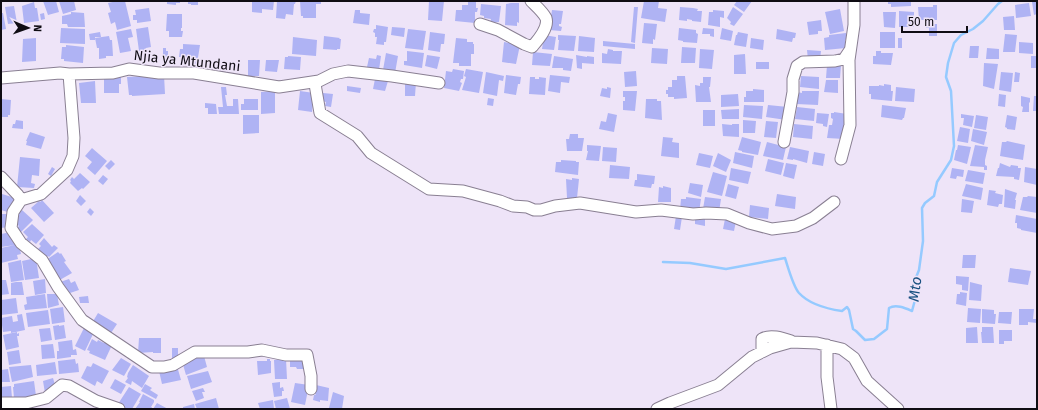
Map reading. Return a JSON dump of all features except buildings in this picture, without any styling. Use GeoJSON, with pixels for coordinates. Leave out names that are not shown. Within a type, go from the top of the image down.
{"type":"FeatureCollection","features":[{"type":"Feature","properties":{"kind":"street"},"geometry":{"type":"LineString","coordinates":[[480,24],[498,30],[532,47],[544,29],[546,19],[531,1]]}},
{"type":"Feature","properties":{"kind":"street"},"geometry":{"type":"LineString","coordinates":[[841,159],[850,125],[849,60],[854,25],[854,1]]}},
{"type":"Feature","properties":{"kind":"street"},"geometry":{"type":"LineString","coordinates":[[784,142],[793,92],[793,79],[797,66],[803,62],[835,61],[844,58],[851,49]]}},
{"type":"Feature","properties":{"kind":"street","name":"Njia ya Mtundani"},"geometry":{"type":"LineString","coordinates":[[1,78],[60,73],[113,73],[129,69],[159,73],[194,73],[279,87],[319,81],[333,74],[348,71],[440,83]]}},
{"type":"Feature","properties":{"kind":"street"},"geometry":{"type":"LineString","coordinates":[[69,74],[74,156],[67,170],[41,194],[21,200],[13,212],[6,229],[42,260],[58,287],[82,320],[152,368],[173,365],[195,352],[248,352],[262,350],[286,356],[307,355],[311,376],[311,389]]}},
{"type":"Feature","properties":{"kind":"street"},"geometry":{"type":"LineString","coordinates":[[313,82],[320,113],[357,136],[371,153],[429,189],[462,192],[500,201],[513,206],[527,207],[534,210],[580,203],[636,212],[661,210],[693,214],[727,214],[749,223],[772,229],[796,226],[813,218],[834,202]]}},
{"type":"Feature","properties":{"kind":"street"},"geometry":{"type":"LineString","coordinates":[[1,177],[21,200]]}},
{"type":"Feature","properties":{"kind":"street"},"geometry":{"type":"LineString","coordinates":[[657,409],[670,402],[718,385],[752,356],[762,352],[762,339],[766,336],[791,342],[817,343],[842,349],[854,358],[867,381],[898,409]]}},
{"type":"Feature","properties":{"kind":"street"},"geometry":{"type":"LineString","coordinates":[[827,346],[827,376],[831,409]]}},
{"type":"Feature","properties":{"kind":"street"},"geometry":{"type":"LineString","coordinates":[[1,403],[26,403],[46,398],[62,385],[70,386],[96,401],[119,409]]}},
{"type":"Feature","properties":{"kind":"waterway","name":"Mto"},"geometry":{"type":"LineString","coordinates":[[663,262],[690,263],[726,269],[785,258],[799,293],[813,303],[825,307],[842,311],[847,307],[853,329],[865,340],[874,339],[887,329],[889,308],[898,306],[912,311],[915,300],[915,280],[919,270],[923,241],[922,208],[925,203],[934,196],[937,182],[951,160],[954,146],[951,91],[946,77],[948,63],[954,43],[961,35],[973,29],[983,21],[1002,1]]}}]}
